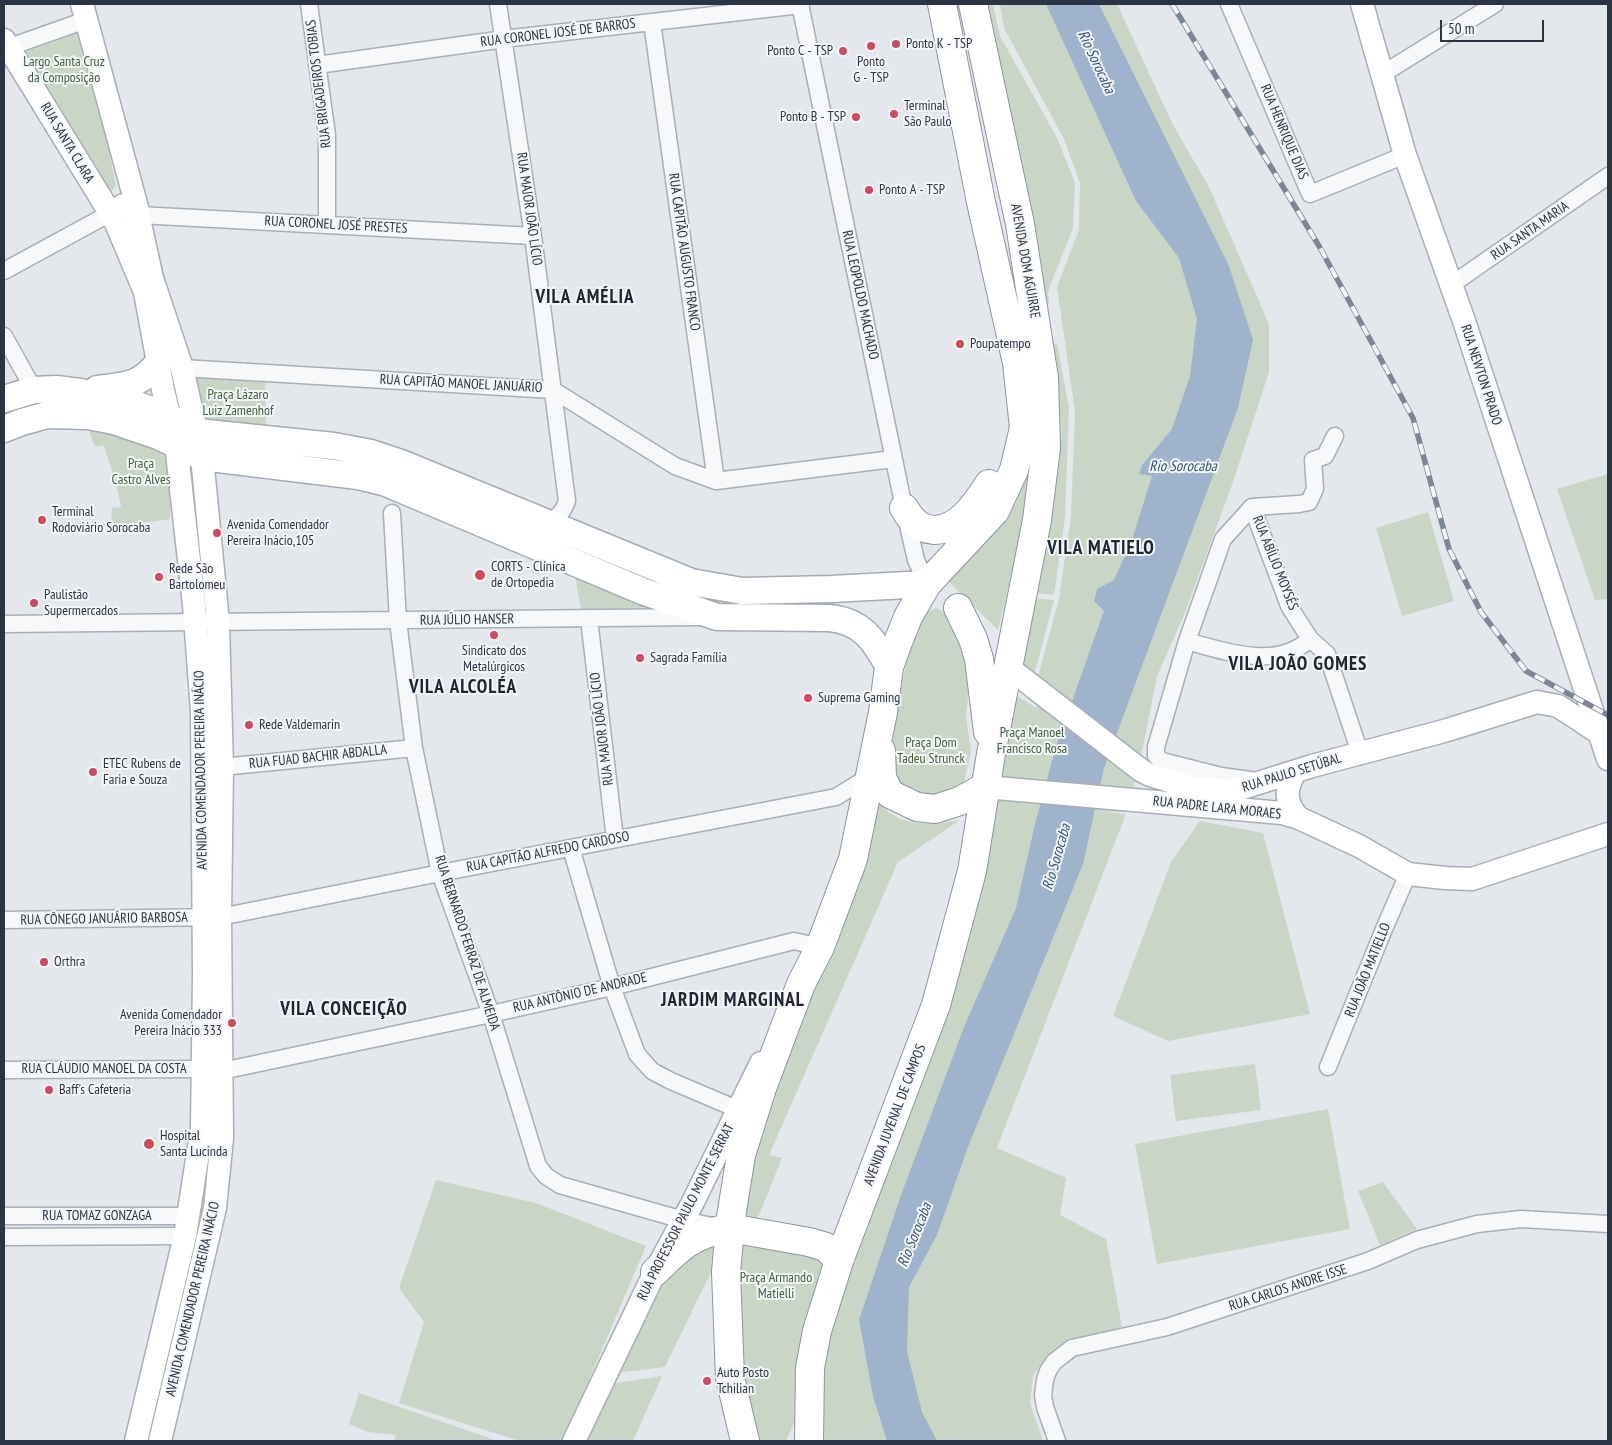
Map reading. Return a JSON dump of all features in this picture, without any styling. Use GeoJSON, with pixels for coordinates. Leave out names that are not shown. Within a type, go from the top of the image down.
{"type":"FeatureCollection","features":[{"type":"Feature","properties":{"kind":"highway","name":"AVENIDA DOM AGUIRRE"},"geometry":{"type":"LineString","coordinates":[[883,712],[889,667],[908,617],[927,584],[995,511],[1014,470],[1024,428],[1017,363],[981,202],[942,4]]}},
{"type":"Feature","properties":{"kind":"highway","name":"AVENIDA DOM AGUIRRE"},"geometry":{"type":"LineString","coordinates":[[973,4],[1020,224],[1044,378],[1046,448],[1037,520],[991,754]]}},
{"type":"Feature","properties":{"kind":"highway"},"geometry":{"type":"LineString","coordinates":[[904,508],[916,524],[926,529],[944,530],[957,523],[976,504],[1001,468],[1024,428]]}},
{"type":"Feature","properties":{"kind":"highway"},"geometry":{"type":"LineString","coordinates":[[927,584],[958,608],[1009,668]]}},
{"type":"Feature","properties":{"kind":"highway"},"geometry":{"type":"LineString","coordinates":[[958,608],[973,639],[979,659],[991,754]]}},
{"type":"Feature","properties":{"kind":"highway"},"geometry":{"type":"LineString","coordinates":[[745,1441],[730,1378],[726,1272],[730,1228],[741,1154],[762,1088],[801,984],[820,947],[853,859],[883,712]]}},
{"type":"Feature","properties":{"kind":"highway"},"geometry":{"type":"LineString","coordinates":[[883,712],[882,778],[890,794],[917,807],[935,809],[960,801],[985,787]]}},
{"type":"Feature","properties":{"kind":"highway","name":"AVENIDA JUVENAL DE CAMPOS"},"geometry":{"type":"LineString","coordinates":[[809,1441],[810,1368],[817,1331],[839,1261],[936,1005],[972,871],[991,754]]}},
{"type":"Feature","properties":{"kind":"highway"},"geometry":{"type":"LineString","coordinates":[[655,1272],[679,1248],[691,1240],[718,1230],[730,1228],[809,1242],[826,1247],[839,1261]]}},
{"type":"Feature","properties":{"kind":"main road","name":"RUA NEWTON PRADO"},"geometry":{"type":"LineString","coordinates":[[1362,4],[1405,155],[1451,285],[1584,685],[1605,741]]}},
{"type":"Feature","properties":{"kind":"main road"},"geometry":{"type":"LineString","coordinates":[[85,17],[125,216]]}},
{"type":"Feature","properties":{"kind":"main road","name":"RUA SANTA CLARA"},"geometry":{"type":"LineString","coordinates":[[7,48],[125,216],[145,292],[170,366]]}},
{"type":"Feature","properties":{"kind":"main road"},"geometry":{"type":"LineString","coordinates":[[80,392],[134,384],[151,372],[170,366],[169,417]]}},
{"type":"Feature","properties":{"kind":"main road","name":"AVENIDA COMENDADOR PEREIRA INÁCIO"},"geometry":{"type":"LineString","coordinates":[[170,366],[192,444],[207,622],[222,767],[212,917]]}},
{"type":"Feature","properties":{"kind":"main road"},"geometry":{"type":"LineString","coordinates":[[4,399],[34,390],[56,389],[80,392],[125,400],[169,417],[192,444],[334,446],[371,453],[401,463],[690,582],[742,590],[832,589],[927,584]]}},
{"type":"Feature","properties":{"kind":"main road"},"geometry":{"type":"LineString","coordinates":[[4,429],[47,415],[88,416],[114,421],[158,436],[192,444],[358,476],[386,484],[633,587],[717,617],[829,618],[845,620],[859,627],[867,634],[889,667]]}},
{"type":"Feature","properties":{"kind":"main road","name":"AVENIDA COMENDADOR PEREIRA INÁCIO"},"geometry":{"type":"LineString","coordinates":[[160,1441],[215,1208],[222,1138],[213,1070],[212,917],[202,711],[207,622]]}},
{"type":"Feature","properties":{"kind":"main road","name":"RUA PAULO SETÚBAL"},"geometry":{"type":"LineString","coordinates":[[1009,668],[1142,770],[1150,775],[1193,788],[1233,791],[1537,702],[1558,706],[1605,741]]}},
{"type":"Feature","properties":{"kind":"main road"},"geometry":{"type":"LineString","coordinates":[[1558,706],[1567,707],[1574,704],[1584,685]]}},
{"type":"Feature","properties":{"kind":"main road"},"geometry":{"type":"LineString","coordinates":[[1296,771],[1288,784],[1287,798],[1292,811],[1299,818]]}},
{"type":"Feature","properties":{"kind":"main road","name":"RUA PADRE LARA MORAES"},"geometry":{"type":"LineString","coordinates":[[985,787],[1263,811],[1299,818],[1359,846],[1408,874],[1445,878],[1472,878],[1608,834]]}},
{"type":"Feature","properties":{"kind":"main road","name":"RUA PROFESSOR PAULO MONTE SERRAT"},"geometry":{"type":"LineString","coordinates":[[574,1441],[655,1272],[801,984]]}},
{"type":"Feature","properties":{"kind":"main road","name":"AVENIDA COMENDADOR PEREIRA INÁCIO"},"geometry":{"type":"LineString","coordinates":[[136,1441],[188,1226],[202,1128],[213,1070]]}},
{"type":"Feature","properties":{"kind":"main road"},"geometry":{"type":"LineString","coordinates":[[794,1441],[810,1410]]}},
{"type":"Feature","properties":{"kind":"street","name":"RUA BRIGADEIROS TOBIAS"},"geometry":{"type":"LineString","coordinates":[[309,4],[328,135],[327,225]]}},
{"type":"Feature","properties":{"kind":"street","name":"RUA MAJOR JOÃO LÍCIO"},"geometry":{"type":"LineString","coordinates":[[498,4],[533,236],[567,501],[563,512],[556,519],[544,522]]}},
{"type":"Feature","properties":{"kind":"street","name":"RUA CORONEL JOSÉ DE BARROS"},"geometry":{"type":"LineString","coordinates":[[317,65],[800,4]]}},
{"type":"Feature","properties":{"kind":"street","name":"RUA LEOPOLDO MACHADO"},"geometry":{"type":"LineString","coordinates":[[800,4],[893,459],[916,560],[927,584]]}},
{"type":"Feature","properties":{"kind":"street","name":"RUA HENRIQUE DIAS"},"geometry":{"type":"LineString","coordinates":[[1229,4],[1310,194],[1405,155]]}},
{"type":"Feature","properties":{"kind":"street"},"geometry":{"type":"LineString","coordinates":[[1381,75],[1495,4]]}},
{"type":"Feature","properties":{"kind":"street"},"geometry":{"type":"LineString","coordinates":[[7,48],[17,49],[85,26],[85,17]]}},
{"type":"Feature","properties":{"kind":"street","name":"RUA CAPITÃO AUGUSTO FRANCO"},"geometry":{"type":"LineString","coordinates":[[652,22],[716,481]]}},
{"type":"Feature","properties":{"kind":"street","name":"RUA SANTA MARIA"},"geometry":{"type":"LineString","coordinates":[[1451,285],[1608,176]]}},
{"type":"Feature","properties":{"kind":"street"},"geometry":{"type":"LineString","coordinates":[[4,271],[125,216]]}},
{"type":"Feature","properties":{"kind":"street","name":"RUA CORONEL JOSÉ PRESTES"},"geometry":{"type":"LineString","coordinates":[[125,216],[533,236]]}},
{"type":"Feature","properties":{"kind":"street"},"geometry":{"type":"LineString","coordinates":[[4,336],[34,390]]}},
{"type":"Feature","properties":{"kind":"street","name":"RUA CAPITÃO MANOEL JANUÁRIO"},"geometry":{"type":"LineString","coordinates":[[170,366],[553,390],[675,466],[716,481],[893,459]]}},
{"type":"Feature","properties":{"kind":"street"},"geometry":{"type":"LineString","coordinates":[[1261,782],[1221,776],[1162,761],[1156,756],[1156,747],[1187,641],[1223,539],[1252,507],[1309,502],[1315,489],[1313,460],[1325,456],[1336,436]]}},
{"type":"Feature","properties":{"kind":"street","name":"RUA ABÍLIO MOYSÉS"},"geometry":{"type":"LineString","coordinates":[[1252,507],[1290,606],[1310,639],[1327,654],[1360,753]]}},
{"type":"Feature","properties":{"kind":"street","name":"RUA BERNARDO FERRAZ DE ALMEIDA"},"geometry":{"type":"LineString","coordinates":[[392,513],[398,621],[414,748],[440,872],[491,1014],[538,1166],[546,1176],[560,1185],[683,1220],[730,1228]]}},
{"type":"Feature","properties":{"kind":"street","name":"RUA JÚLIO HANSER"},"geometry":{"type":"LineString","coordinates":[[4,624],[717,617]]}},
{"type":"Feature","properties":{"kind":"street","name":"RUA MAJOR JOÃO LÍCIO"},"geometry":{"type":"LineString","coordinates":[[589,619],[615,839]]}},
{"type":"Feature","properties":{"kind":"street"},"geometry":{"type":"LineString","coordinates":[[1187,641],[1246,655],[1275,657],[1290,653],[1310,639]]}},
{"type":"Feature","properties":{"kind":"street","name":"RUA FUAD BACHIR ABDALLA"},"geometry":{"type":"LineString","coordinates":[[222,767],[414,748]]}},
{"type":"Feature","properties":{"kind":"street","name":"RUA CAPITÃO ALFREDO CARDOSO"},"geometry":{"type":"LineString","coordinates":[[212,917],[836,797],[869,782]]}},
{"type":"Feature","properties":{"kind":"street"},"geometry":{"type":"LineString","coordinates":[[571,848],[612,987],[637,1054],[652,1071],[737,1109]]}},
{"type":"Feature","properties":{"kind":"street","name":"RUA JOÃO MATIELLO"},"geometry":{"type":"LineString","coordinates":[[1328,1067],[1408,874]]}},
{"type":"Feature","properties":{"kind":"street","name":"RUA CÔNEGO JANUÁRIO BARBOSA"},"geometry":{"type":"LineString","coordinates":[[4,920],[212,917]]}},
{"type":"Feature","properties":{"kind":"street","name":"RUA ANTÔNIO DE ANDRADE"},"geometry":{"type":"LineString","coordinates":[[213,1070],[491,1014],[612,987],[794,941],[820,947]]}},
{"type":"Feature","properties":{"kind":"street","name":"RUA CLÁUDIO MANOEL DA COSTA"},"geometry":{"type":"LineString","coordinates":[[4,1070],[213,1070]]}},
{"type":"Feature","properties":{"kind":"street","name":"RUA TOMAZ GONZAGA"},"geometry":{"type":"LineString","coordinates":[[4,1216],[188,1226]]}},
{"type":"Feature","properties":{"kind":"street","name":"RUA CARLOS ANDRE ISSE"},"geometry":{"type":"LineString","coordinates":[[1057,1441],[1045,1407],[1043,1395],[1045,1380],[1054,1362],[1072,1348],[1167,1327],[1368,1261],[1417,1240],[1477,1224],[1521,1219],[1608,1224]]}},
{"type":"Feature","properties":{"kind":"street","name":"RUA TOMAZ GONZAGA"},"geometry":{"type":"LineString","coordinates":[[4,1237],[188,1226]]}},
{"type":"Feature","properties":{"kind":"green space"},"geometry":{"type":"Polygon","coordinates":[[[987,4],[993,4],[1000,36],[1057,138],[1075,183],[1073,228],[1050,286],[1048,293],[1049,304],[1046,306],[1021,193],[987,4]]]}},
{"type":"Feature","properties":{"kind":"green space","name":"Praça Manoel Francisco Rosa"},"geometry":{"type":"Polygon","coordinates":[[[1000,4],[1117,4],[1173,125],[1209,187],[1269,324],[1269,372],[1232,485],[1184,615],[1157,676],[1128,809],[1118,812],[1094,811],[1126,814],[997,1148],[1066,1178],[1060,1215],[1106,1239],[1122,1327],[1067,1341],[1047,1357],[1033,1376],[1030,1403],[1043,1441],[817,1441],[824,1348],[999,782],[1017,696],[1036,708],[1045,685],[1037,680],[1059,599],[1071,516],[1075,412],[1057,287],[1079,230],[1080,183],[1064,139],[1004,28],[1000,4]]]}},
{"type":"Feature","properties":{"kind":"green space","name":"Largo Santa Cruz da Composição"},"geometry":{"type":"Polygon","coordinates":[[[85,30],[116,186],[110,192],[20,54],[85,30]]]}},
{"type":"Feature","properties":{"kind":"green space"},"geometry":{"type":"Polygon","coordinates":[[[1054,344],[1057,344],[1069,408],[1065,517],[1054,595],[1033,593],[1061,429],[1054,344]]]}},
{"type":"Feature","properties":{"kind":"green space","name":"Praça Lázaro Luiz Zamenhof"},"geometry":{"type":"Polygon","coordinates":[[[193,376],[265,377],[266,433],[202,424],[193,376]]]}},
{"type":"Feature","properties":{"kind":"green space"},"geometry":{"type":"Polygon","coordinates":[[[1039,401],[1028,510],[998,630],[946,579],[982,547],[1016,503],[1030,451],[1039,401]]]}},
{"type":"Feature","properties":{"kind":"green space","name":"Praça Castro Alves"},"geometry":{"type":"Polygon","coordinates":[[[89,431],[137,441],[165,453],[170,488],[170,519],[111,527],[112,508],[121,507],[118,491],[103,445],[95,447],[89,431]]]}},
{"type":"Feature","properties":{"kind":"green space"},"geometry":{"type":"Polygon","coordinates":[[[1608,474],[1608,599],[1595,600],[1557,489],[1608,474]]]}},
{"type":"Feature","properties":{"kind":"green space"},"geometry":{"type":"Polygon","coordinates":[[[1428,512],[1454,601],[1402,616],[1376,528],[1428,512]]]}},
{"type":"Feature","properties":{"kind":"green space"},"geometry":{"type":"Polygon","coordinates":[[[575,576],[654,607],[581,610],[575,576]]]}},
{"type":"Feature","properties":{"kind":"green space"},"geometry":{"type":"Polygon","coordinates":[[[1033,598],[1054,600],[1033,679],[1021,669],[1033,598]]]}},
{"type":"Feature","properties":{"kind":"green space","name":"Praça Dom Tadeu Strunck"},"geometry":{"type":"Polygon","coordinates":[[[936,608],[955,618],[973,657],[966,715],[971,752],[964,782],[952,794],[932,800],[901,788],[892,773],[891,754],[898,702],[913,632],[923,614],[936,608]]]}},
{"type":"Feature","properties":{"kind":"green space"},"geometry":{"type":"Polygon","coordinates":[[[876,797],[886,810],[902,820],[941,823],[960,820],[898,862],[769,1155],[782,1158],[757,1220],[747,1217],[742,1213],[744,1171],[876,797]]]}},
{"type":"Feature","properties":{"kind":"green space"},"geometry":{"type":"Polygon","coordinates":[[[1200,821],[1263,833],[1310,1014],[1168,1041],[1113,1016],[1171,862],[1200,821]]]}},
{"type":"Feature","properties":{"kind":"green space"},"geometry":{"type":"Polygon","coordinates":[[[1255,1064],[1261,1110],[1176,1121],[1170,1075],[1255,1064]]]}},
{"type":"Feature","properties":{"kind":"green space"},"geometry":{"type":"Polygon","coordinates":[[[1328,1109],[1350,1229],[1157,1264],[1135,1144],[1328,1109]]]}},
{"type":"Feature","properties":{"kind":"green space"},"geometry":{"type":"Polygon","coordinates":[[[436,1180],[536,1203],[646,1246],[563,1441],[520,1441],[399,1403],[424,1322],[399,1288],[436,1180]]]}},
{"type":"Feature","properties":{"kind":"green space"},"geometry":{"type":"Polygon","coordinates":[[[1383,1182],[1417,1229],[1380,1245],[1358,1191],[1383,1182]]]}},
{"type":"Feature","properties":{"kind":"green space","name":"Praça Armando Matielli"},"geometry":{"type":"Polygon","coordinates":[[[742,1241],[813,1249],[827,1266],[800,1409],[786,1441],[756,1441],[737,1355],[739,1244],[742,1241]]]}},
{"type":"Feature","properties":{"kind":"green space"},"geometry":{"type":"Polygon","coordinates":[[[710,1242],[715,1246],[713,1268],[665,1367],[615,1373],[660,1279],[710,1242]]]}},
{"type":"Feature","properties":{"kind":"green space"},"geometry":{"type":"Polygon","coordinates":[[[662,1376],[633,1441],[584,1441],[610,1384],[662,1376]]]}},
{"type":"Feature","properties":{"kind":"green space"},"geometry":{"type":"Polygon","coordinates":[[[359,1393],[498,1441],[394,1441],[396,1435],[368,1432],[349,1424],[359,1393]]]}},
{"type":"Feature","properties":{"kind":"water","name":"Rio Sorocaba"},"geometry":{"type":"Polygon","coordinates":[[[1046,4],[1099,4],[1229,266],[1253,340],[1238,408],[1104,768],[1083,864],[968,1147],[937,1235],[909,1287],[907,1351],[922,1412],[937,1441],[887,1441],[873,1396],[859,1320],[901,1195],[964,1027],[1016,908],[1035,824],[1056,746],[1104,611],[1094,601],[1097,589],[1114,580],[1132,540],[1152,476],[1139,474],[1142,465],[1172,429],[1190,376],[1197,319],[1179,258],[1136,201],[1046,4]]]}},
{"type":"Feature","properties":{"kind":"railway"},"geometry":{"type":"LineString","coordinates":[[1172,4],[1319,246],[1413,418],[1449,549],[1481,612],[1526,671],[1608,715]]}},
{"type":"Feature","properties":{"kind":"place","name":"Ponto K - TSP"},"geometry":{"type":"Point","coordinates":[896,44]}},
{"type":"Feature","properties":{"kind":"place","name":"Ponto G - TSP"},"geometry":{"type":"Point","coordinates":[871,46]}},
{"type":"Feature","properties":{"kind":"place","name":"Ponto C - TSP"},"geometry":{"type":"Point","coordinates":[843,51]}},
{"type":"Feature","properties":{"kind":"place","name":"Terminal São Paulo"},"geometry":{"type":"Point","coordinates":[894,114]}},
{"type":"Feature","properties":{"kind":"place","name":"Ponto B - TSP"},"geometry":{"type":"Point","coordinates":[856,117]}},
{"type":"Feature","properties":{"kind":"place","name":"Ponto A - TSP"},"geometry":{"type":"Point","coordinates":[869,190]}},
{"type":"Feature","properties":{"kind":"place","name":"Poupatempo"},"geometry":{"type":"Point","coordinates":[960,344]}},
{"type":"Feature","properties":{"kind":"place","name":"Terminal Rodoviário Sorocaba"},"geometry":{"type":"Point","coordinates":[42,520]}},
{"type":"Feature","properties":{"kind":"place","name":"Avenida Comendador Pereira Inácio,105"},"geometry":{"type":"Point","coordinates":[217,533]}},
{"type":"Feature","properties":{"kind":"place","name":"CORTS - Clínica de Ortopedia"},"geometry":{"type":"Point","coordinates":[480,575]}},
{"type":"Feature","properties":{"kind":"place","name":"Rede São Bartolomeu"},"geometry":{"type":"Point","coordinates":[159,577]}},
{"type":"Feature","properties":{"kind":"place","name":"Paulistão Supermercados"},"geometry":{"type":"Point","coordinates":[34,603]}},
{"type":"Feature","properties":{"kind":"place","name":"Sindicato dos Metalúrgicos"},"geometry":{"type":"Point","coordinates":[494,635]}},
{"type":"Feature","properties":{"kind":"place","name":"Sagrada Família"},"geometry":{"type":"Point","coordinates":[640,658]}},
{"type":"Feature","properties":{"kind":"place","name":"Suprema Gaming"},"geometry":{"type":"Point","coordinates":[808,698]}},
{"type":"Feature","properties":{"kind":"place","name":"Rede Valdemarin"},"geometry":{"type":"Point","coordinates":[249,725]}},
{"type":"Feature","properties":{"kind":"place","name":"ETEC Rubens de Faria e Souza"},"geometry":{"type":"Point","coordinates":[93,772]}},
{"type":"Feature","properties":{"kind":"place","name":"Orthra"},"geometry":{"type":"Point","coordinates":[44,962]}},
{"type":"Feature","properties":{"kind":"place","name":"Avenida Comendador Pereira Inácio 333"},"geometry":{"type":"Point","coordinates":[232,1023]}},
{"type":"Feature","properties":{"kind":"place","name":"Baff's Cafeteria"},"geometry":{"type":"Point","coordinates":[49,1090]}},
{"type":"Feature","properties":{"kind":"place","name":"Hospital Santa Lucinda"},"geometry":{"type":"Point","coordinates":[149,1144]}},
{"type":"Feature","properties":{"kind":"place","name":"Auto Posto Tchilian"},"geometry":{"type":"Point","coordinates":[707,1381]}},
{"type":"Feature","properties":{"kind":"district","name":"VILA AMÉLIA"},"geometry":{"type":"Point","coordinates":[585,298]}},
{"type":"Feature","properties":{"kind":"district","name":"VILA MATIELO"},"geometry":{"type":"Point","coordinates":[1101,549]}},
{"type":"Feature","properties":{"kind":"district","name":"VILA JOÃO GOMES"},"geometry":{"type":"Point","coordinates":[1298,665]}},
{"type":"Feature","properties":{"kind":"district","name":"VILA ALCOLÉA"},"geometry":{"type":"Point","coordinates":[463,688]}},
{"type":"Feature","properties":{"kind":"district","name":"JARDIM MARGINAL"},"geometry":{"type":"Point","coordinates":[733,1001]}},
{"type":"Feature","properties":{"kind":"district","name":"VILA CONCEIÇÃO"},"geometry":{"type":"Point","coordinates":[344,1010]}}]}
